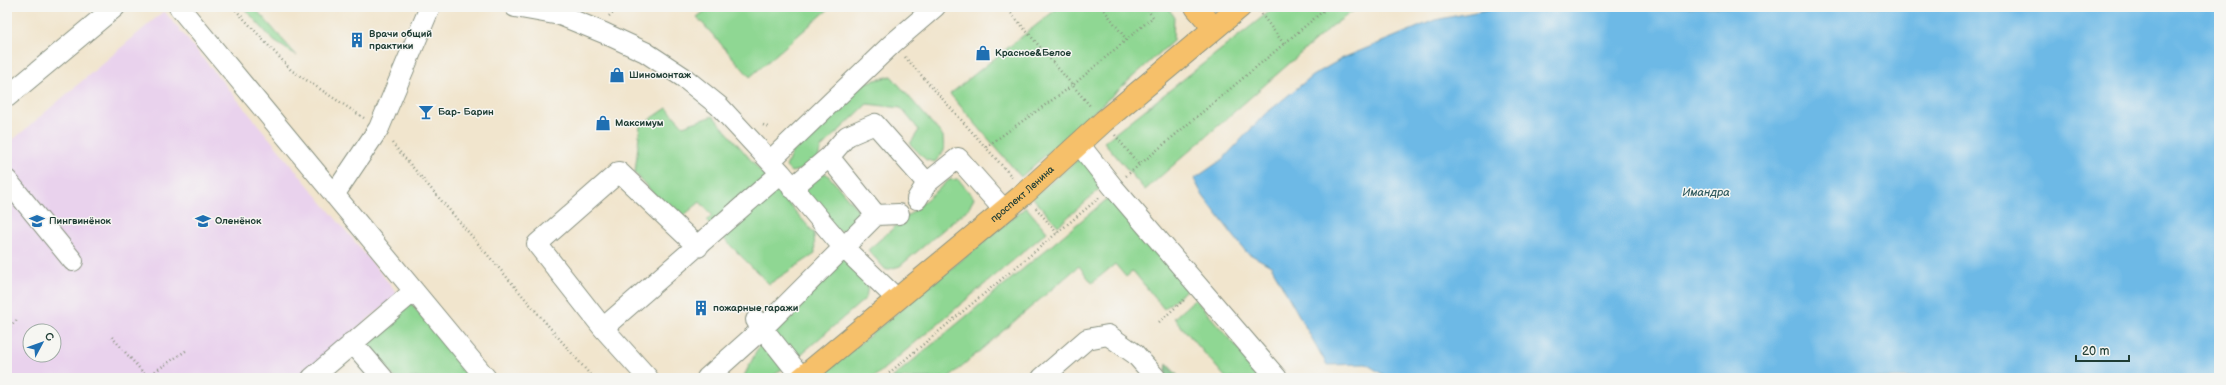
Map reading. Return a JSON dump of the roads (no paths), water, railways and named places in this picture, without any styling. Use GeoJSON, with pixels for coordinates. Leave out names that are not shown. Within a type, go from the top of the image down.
{"type":"FeatureCollection","features":[{"type":"Feature","properties":{"kind":"main road"},"geometry":{"type":"LineString","coordinates":[[1196,7],[1214,28]]}},
{"type":"Feature","properties":{"kind":"main road","name":"проспект Ленина"},"geometry":{"type":"LineString","coordinates":[[802,378],[1024,194],[1104,121],[1240,7]]}},
{"type":"Feature","properties":{"kind":"lane"},"geometry":{"type":"LineString","coordinates":[[7,97],[115,7]]}},
{"type":"Feature","properties":{"kind":"lane"},"geometry":{"type":"LineString","coordinates":[[179,7],[486,378]]}},
{"type":"Feature","properties":{"kind":"lane"},"geometry":{"type":"LineString","coordinates":[[334,195],[379,128],[430,7]]}},
{"type":"Feature","properties":{"kind":"lane"},"geometry":{"type":"LineString","coordinates":[[515,7],[560,16],[645,52],[683,76],[719,106],[781,174],[843,247],[897,299]]}},
{"type":"Feature","properties":{"kind":"lane"},"geometry":{"type":"LineString","coordinates":[[603,328],[781,174],[892,44],[935,7]]}},
{"type":"Feature","properties":{"kind":"lane"},"geometry":{"type":"LineString","coordinates":[[781,174],[829,157],[847,136],[875,124],[922,191],[958,158],[1004,210]]}},
{"type":"Feature","properties":{"kind":"lane"},"geometry":{"type":"LineString","coordinates":[[1079,144],[1113,187],[1278,378]]}},
{"type":"Feature","properties":{"kind":"lane"},"geometry":{"type":"LineString","coordinates":[[829,157],[876,215]]}},
{"type":"Feature","properties":{"kind":"lane"},"geometry":{"type":"LineString","coordinates":[[648,378],[603,328],[537,244],[619,172],[698,247]]}},
{"type":"Feature","properties":{"kind":"lane"},"geometry":{"type":"LineString","coordinates":[[7,180],[72,261]]}},
{"type":"Feature","properties":{"kind":"lane"},"geometry":{"type":"LineString","coordinates":[[707,378],[760,324],[876,215],[899,214]]}},
{"type":"Feature","properties":{"kind":"lane"},"geometry":{"type":"LineString","coordinates":[[312,378],[352,342],[414,291]]}},
{"type":"Feature","properties":{"kind":"lane"},"geometry":{"type":"LineString","coordinates":[[760,324],[802,378]]}},
{"type":"Feature","properties":{"kind":"lane"},"geometry":{"type":"LineString","coordinates":[[1042,378],[1086,339],[1108,335],[1135,354],[1156,378]]}},
{"type":"Feature","properties":{"kind":"lane"},"geometry":{"type":"LineString","coordinates":[[352,342],[383,378]]}},
{"type":"Feature","properties":{"kind":"water","name":"Имандра"},"geometry":{"type":"Polygon","coordinates":[[[1500,7],[2219,7],[2219,378],[1389,378],[1366,364],[1327,365],[1271,266],[1246,252],[1203,196],[1194,179],[1223,159],[1264,115],[1312,76],[1343,58],[1435,20],[1500,7]]]}},
{"type":"Feature","properties":{"kind":"place","name":"Врачи общий практики"},"geometry":{"type":"Point","coordinates":[357,40]}},
{"type":"Feature","properties":{"kind":"place","name":"Красное&Белое"},"geometry":{"type":"Point","coordinates":[983,53]}},
{"type":"Feature","properties":{"kind":"place","name":"Шиномонтаж"},"geometry":{"type":"Point","coordinates":[617,75]}},
{"type":"Feature","properties":{"kind":"place","name":"Бар- Барин"},"geometry":{"type":"Point","coordinates":[426,112]}},
{"type":"Feature","properties":{"kind":"place","name":"Максимум"},"geometry":{"type":"Point","coordinates":[603,123]}},
{"type":"Feature","properties":{"kind":"place","name":"Пингвинёнок"},"geometry":{"type":"Point","coordinates":[37,221]}},
{"type":"Feature","properties":{"kind":"place","name":"Оленёнок"},"geometry":{"type":"Point","coordinates":[203,221]}},
{"type":"Feature","properties":{"kind":"place","name":"пожарные гаражи"},"geometry":{"type":"Point","coordinates":[701,308]}}]}
